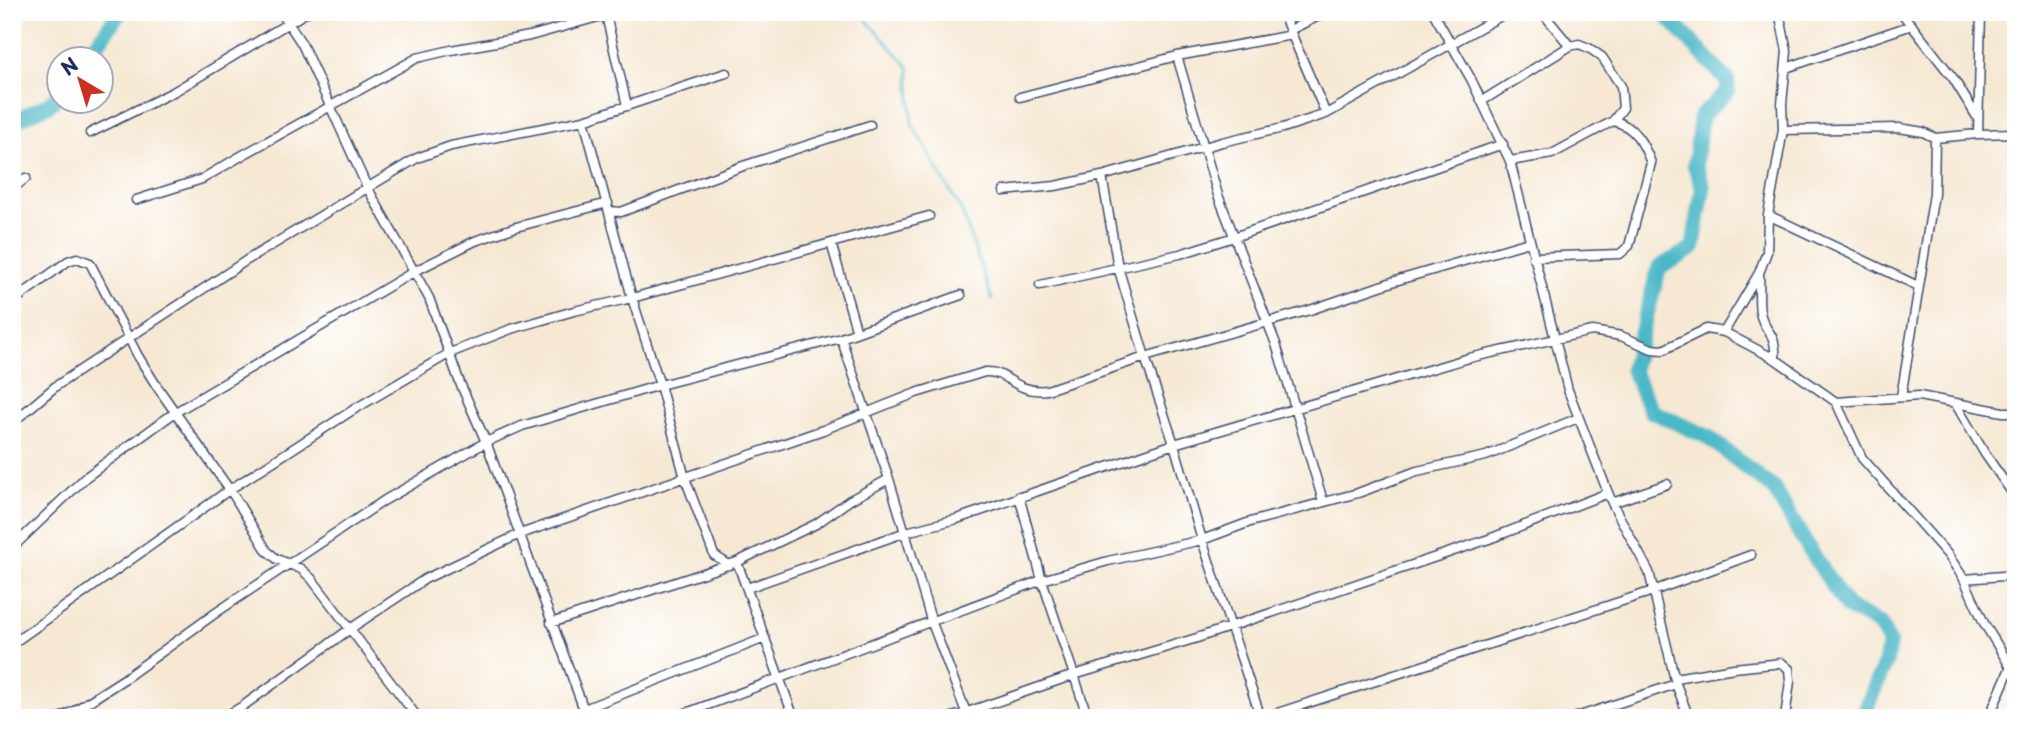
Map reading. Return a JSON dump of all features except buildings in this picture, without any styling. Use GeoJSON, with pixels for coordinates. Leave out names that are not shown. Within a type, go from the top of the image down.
{"type":"FeatureCollection","features":[{"type":"Feature","properties":{"kind":"street"},"geometry":{"type":"LineString","coordinates":[[281,12],[307,54],[367,187],[429,298],[486,442],[585,713],[765,638]]}},
{"type":"Feature","properties":{"kind":"street"},"geometry":{"type":"LineString","coordinates":[[90,133],[175,91],[307,12]]}},
{"type":"Feature","properties":{"kind":"street"},"geometry":{"type":"LineString","coordinates":[[136,200],[216,172],[417,58],[530,36],[616,12]]}},
{"type":"Feature","properties":{"kind":"street"},"geometry":{"type":"LineString","coordinates":[[949,15],[959,12]]}},
{"type":"Feature","properties":{"kind":"street"},"geometry":{"type":"LineString","coordinates":[[1282,12],[1326,114]]}},
{"type":"Feature","properties":{"kind":"street"},"geometry":{"type":"LineString","coordinates":[[1020,97],[1177,57],[1291,33],[1327,12]]}},
{"type":"Feature","properties":{"kind":"street"},"geometry":{"type":"LineString","coordinates":[[1433,12],[1482,101],[1510,161],[1568,390],[1612,503],[1649,572],[1676,681],[1689,718]]}},
{"type":"Feature","properties":{"kind":"street"},"geometry":{"type":"LineString","coordinates":[[1004,191],[1055,186],[1102,176],[1326,114],[1508,12]]}},
{"type":"Feature","properties":{"kind":"street"},"geometry":{"type":"LineString","coordinates":[[1542,12],[1570,46]]}},
{"type":"Feature","properties":{"kind":"street"},"geometry":{"type":"LineString","coordinates":[[1724,332],[1759,273],[1767,252],[1768,215],[1783,130],[1782,104],[1787,44],[1779,12]]}},
{"type":"Feature","properties":{"kind":"street"},"geometry":{"type":"LineString","coordinates":[[1901,12],[1953,78],[1978,120]]}},
{"type":"Feature","properties":{"kind":"street"},"geometry":{"type":"LineString","coordinates":[[1978,134],[1982,12]]}},
{"type":"Feature","properties":{"kind":"street"},"geometry":{"type":"LineString","coordinates":[[606,15],[627,106]]}},
{"type":"Feature","properties":{"kind":"street"},"geometry":{"type":"LineString","coordinates":[[1786,68],[1912,25]]}},
{"type":"Feature","properties":{"kind":"street"},"geometry":{"type":"LineString","coordinates":[[1482,101],[1570,46],[1579,44],[1596,52],[1617,77],[1624,104],[1613,121],[1552,154],[1510,161]]}},
{"type":"Feature","properties":{"kind":"street"},"geometry":{"type":"LineString","coordinates":[[1177,57],[1203,149],[1267,323],[1324,500]]}},
{"type":"Feature","properties":{"kind":"street"},"geometry":{"type":"LineString","coordinates":[[12,423],[55,386],[247,260],[367,187],[429,153],[584,120],[726,72]]}},
{"type":"Feature","properties":{"kind":"street"},"geometry":{"type":"LineString","coordinates":[[584,120],[632,298],[660,385],[685,478],[714,555],[707,573]]}},
{"type":"Feature","properties":{"kind":"street"},"geometry":{"type":"LineString","coordinates":[[1533,257],[1620,254],[1629,246],[1651,163],[1630,127],[1613,121]]}},
{"type":"Feature","properties":{"kind":"street"},"geometry":{"type":"LineString","coordinates":[[613,224],[621,212],[743,166],[870,125]]}},
{"type":"Feature","properties":{"kind":"street"},"geometry":{"type":"LineString","coordinates":[[1783,130],[1899,128],[1923,132],[1935,138],[2016,133]]}},
{"type":"Feature","properties":{"kind":"street"},"geometry":{"type":"LineString","coordinates":[[1901,397],[1934,194],[1935,138]]}},
{"type":"Feature","properties":{"kind":"street"},"geometry":{"type":"LineString","coordinates":[[1040,285],[1180,254],[1503,144]]}},
{"type":"Feature","properties":{"kind":"street"},"geometry":{"type":"LineString","coordinates":[[1102,176],[1118,267],[1202,540],[1261,718],[1654,591],[1751,555]]}},
{"type":"Feature","properties":{"kind":"street"},"geometry":{"type":"LineString","coordinates":[[12,189],[26,178]]}},
{"type":"Feature","properties":{"kind":"street"},"geometry":{"type":"LineString","coordinates":[[12,548],[86,477],[174,413],[415,271],[475,241],[516,227],[609,207],[621,212]]}},
{"type":"Feature","properties":{"kind":"street"},"geometry":{"type":"LineString","coordinates":[[1768,215],[1918,286]]}},
{"type":"Feature","properties":{"kind":"street"},"geometry":{"type":"LineString","coordinates":[[12,644],[229,490],[353,410],[450,353],[511,328],[632,298],[929,216]]}},
{"type":"Feature","properties":{"kind":"street"},"geometry":{"type":"LineString","coordinates":[[223,718],[425,579],[520,534],[604,503],[685,478],[823,430],[916,393],[985,372],[994,372],[1033,392],[1047,390],[1145,357],[1267,323],[1384,284],[1529,242]]}},
{"type":"Feature","properties":{"kind":"street"},"geometry":{"type":"LineString","coordinates":[[831,243],[857,332]]}},
{"type":"Feature","properties":{"kind":"street"},"geometry":{"type":"LineString","coordinates":[[12,302],[68,261],[77,258],[90,263],[138,356],[267,551],[276,559],[302,569],[311,578],[414,716]]}},
{"type":"Feature","properties":{"kind":"street"},"geometry":{"type":"LineString","coordinates":[[1759,273],[1760,309],[1775,341],[1774,359]]}},
{"type":"Feature","properties":{"kind":"street"},"geometry":{"type":"LineString","coordinates":[[60,718],[124,680],[217,612],[395,494],[486,442],[523,426],[660,385],[841,338],[961,295]]}},
{"type":"Feature","properties":{"kind":"street"},"geometry":{"type":"LineString","coordinates":[[747,588],[906,532],[957,519],[1174,444],[1468,358],[1592,331],[1663,350],[1706,329],[1724,332],[1774,359],[1836,402],[1863,458],[1940,546],[1964,579],[2016,676]]}},
{"type":"Feature","properties":{"kind":"street"},"geometry":{"type":"LineString","coordinates":[[841,338],[906,532],[932,623],[967,715]]}},
{"type":"Feature","properties":{"kind":"street"},"geometry":{"type":"LineString","coordinates":[[1836,402],[1919,397],[2016,412]]}},
{"type":"Feature","properties":{"kind":"street"},"geometry":{"type":"LineString","coordinates":[[1955,403],[1985,454],[2016,498]]}},
{"type":"Feature","properties":{"kind":"street"},"geometry":{"type":"LineString","coordinates":[[673,718],[1042,580],[1108,561],[1202,540],[1250,522],[1358,493],[1416,471],[1486,456],[1578,418]]}},
{"type":"Feature","properties":{"kind":"street"},"geometry":{"type":"LineString","coordinates":[[551,623],[733,564],[816,524],[850,500],[889,479]]}},
{"type":"Feature","properties":{"kind":"street"},"geometry":{"type":"LineString","coordinates":[[1612,503],[1667,484]]}},
{"type":"Feature","properties":{"kind":"street"},"geometry":{"type":"LineString","coordinates":[[950,718],[967,715],[1074,675],[1232,626],[1489,540],[1608,493]]}},
{"type":"Feature","properties":{"kind":"street"},"geometry":{"type":"LineString","coordinates":[[1019,496],[1042,580],[1088,718]]}},
{"type":"Feature","properties":{"kind":"street"},"geometry":{"type":"LineString","coordinates":[[714,555],[733,564],[747,588],[794,718]]}},
{"type":"Feature","properties":{"kind":"street"},"geometry":{"type":"LineString","coordinates":[[1964,579],[2016,575]]}},
{"type":"Feature","properties":{"kind":"street"},"geometry":{"type":"LineString","coordinates":[[2004,718],[1988,716],[2016,654]]}},
{"type":"Feature","properties":{"kind":"street"},"geometry":{"type":"LineString","coordinates":[[1574,718],[1676,681],[1734,668],[1782,663],[1789,669],[1790,681],[1785,718]]}},
{"type":"Feature","properties":{"kind":"waterway"},"geometry":{"type":"LineString","coordinates":[[95,46],[120,12]]}},
{"type":"Feature","properties":{"kind":"waterway"},"geometry":{"type":"LineString","coordinates":[[863,12],[868,22],[909,67],[912,124],[962,212],[992,299]]}},
{"type":"Feature","properties":{"kind":"waterway"},"geometry":{"type":"LineString","coordinates":[[1663,12],[1727,80],[1728,91],[1701,116],[1695,165],[1703,188],[1693,248],[1659,268],[1632,369],[1651,411],[1708,437],[1774,489],[1847,607],[1880,625],[1889,642],[1886,661],[1862,718]]}},
{"type":"Feature","properties":{"kind":"waterway"},"geometry":{"type":"LineString","coordinates":[[12,122],[46,106]]}}]}
